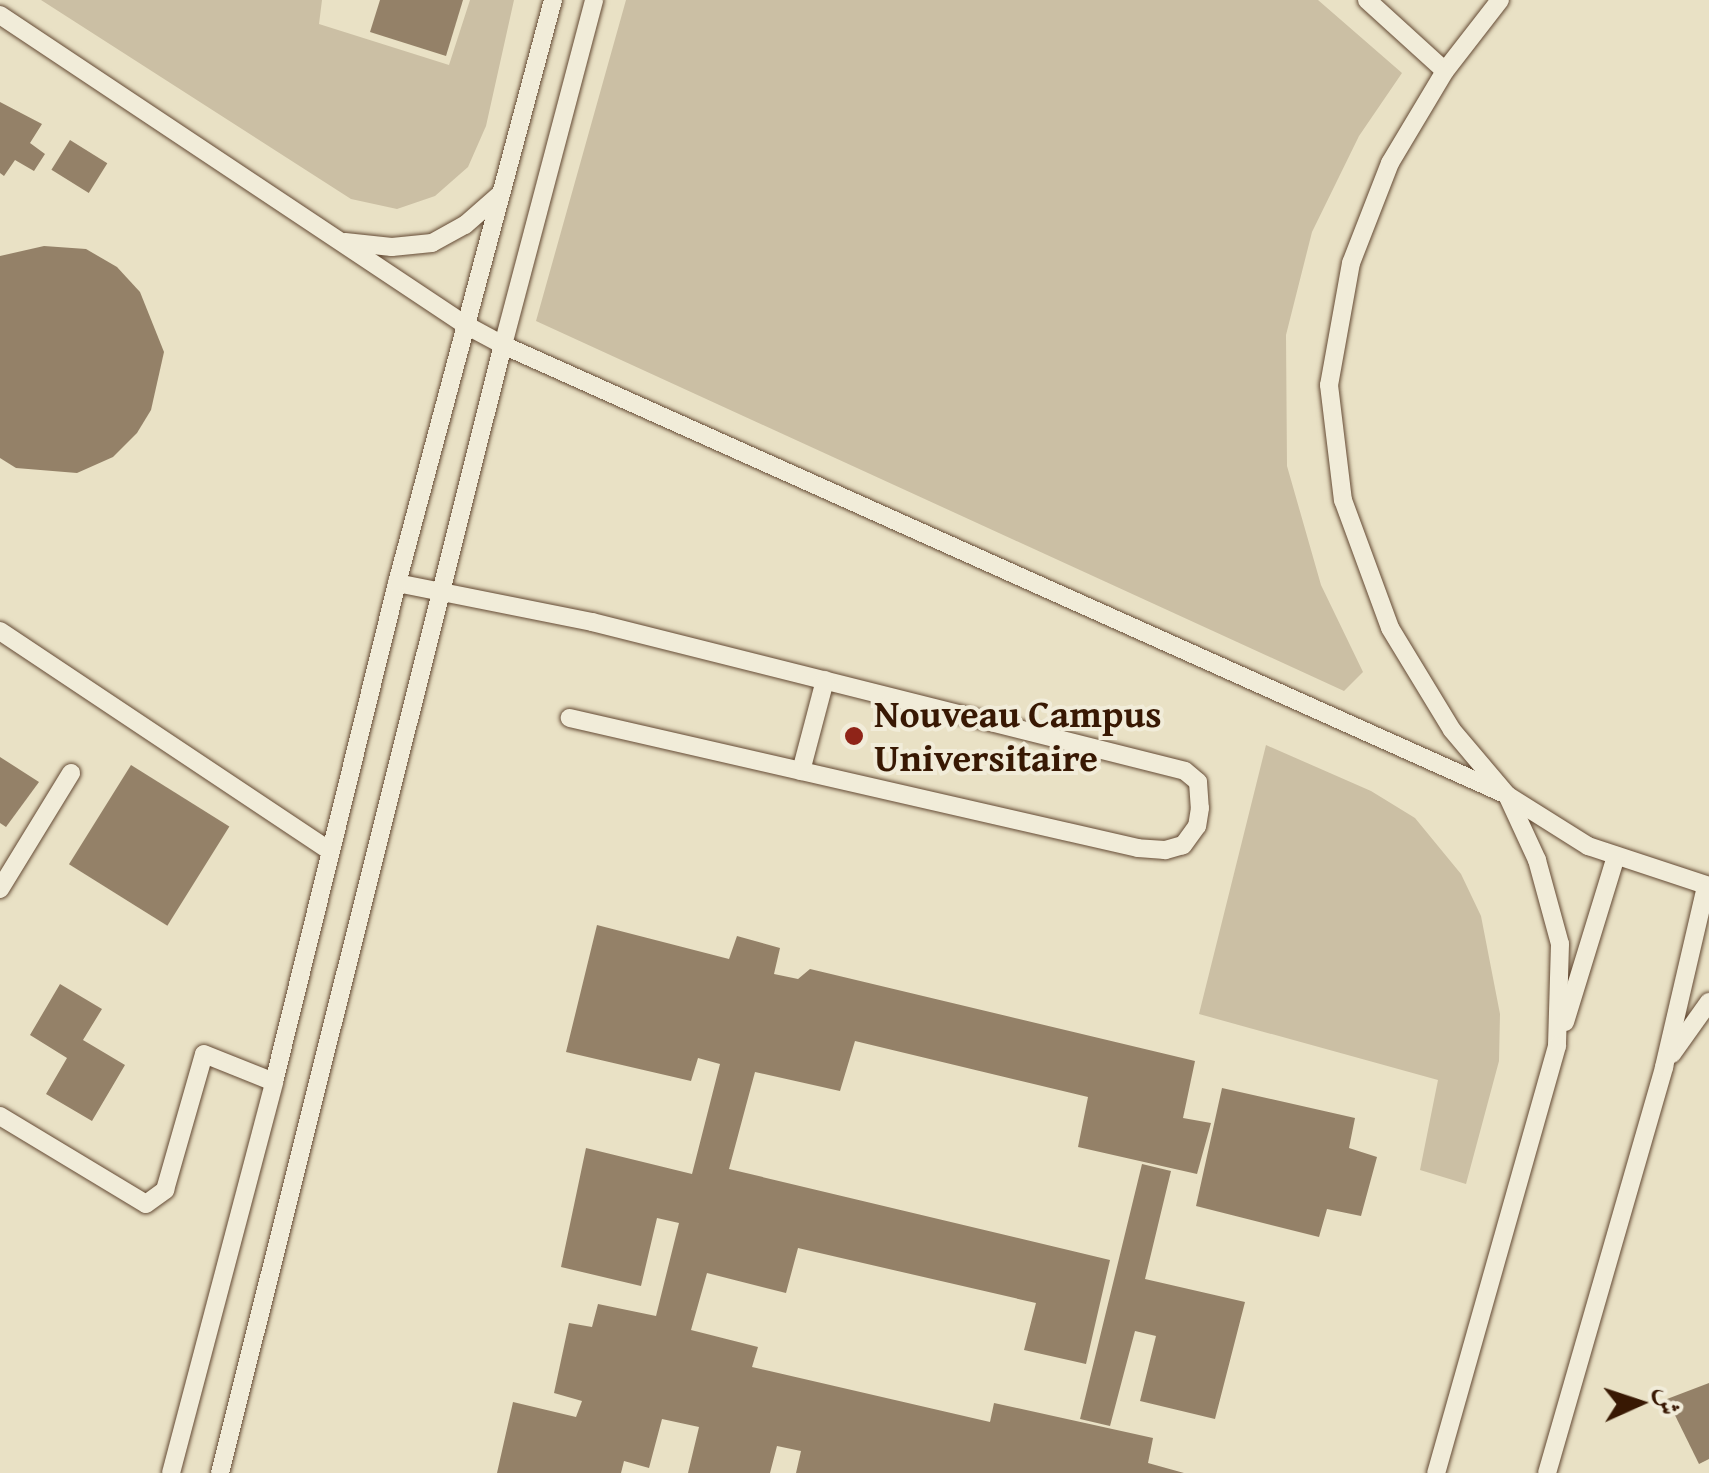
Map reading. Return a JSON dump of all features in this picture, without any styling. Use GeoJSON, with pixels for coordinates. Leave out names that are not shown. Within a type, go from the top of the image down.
{"type":"FeatureCollection","features":[{"type":"Feature","properties":{"kind":"lane"},"geometry":{"type":"LineString","coordinates":[[171,1473],[274,1082],[328,850],[464,324],[553,0]]}},
{"type":"Feature","properties":{"kind":"lane"},"geometry":{"type":"LineString","coordinates":[[220,1473],[502,345],[594,0]]}},
{"type":"Feature","properties":{"kind":"lane"},"geometry":{"type":"LineString","coordinates":[[1367,0],[1444,70]]}},
{"type":"Feature","properties":{"kind":"lane"},"geometry":{"type":"LineString","coordinates":[[1500,0],[1444,70],[1390,162],[1351,263],[1329,385],[1343,500],[1390,628],[1452,730],[1508,794],[1538,860],[1560,944],[1558,1046]]}},
{"type":"Feature","properties":{"kind":"lane"},"geometry":{"type":"LineString","coordinates":[[0,15],[464,324],[502,345],[1508,794],[1588,846],[1708,886],[1664,1067],[1547,1473]]}},
{"type":"Feature","properties":{"kind":"lane"},"geometry":{"type":"LineString","coordinates":[[340,242],[392,247],[432,242],[464,225],[498,196]]}},
{"type":"Feature","properties":{"kind":"lane"},"geometry":{"type":"LineString","coordinates":[[397,583],[592,622],[1185,771],[1198,782],[1197,826],[1183,845],[1165,850],[1138,848],[570,718]]}},
{"type":"Feature","properties":{"kind":"lane"},"geometry":{"type":"LineString","coordinates":[[0,631],[328,850]]}},
{"type":"Feature","properties":{"kind":"lane"},"geometry":{"type":"LineString","coordinates":[[801,770],[824,680]]}},
{"type":"Feature","properties":{"kind":"lane"},"geometry":{"type":"LineString","coordinates":[[0,889],[71,772]]}},
{"type":"Feature","properties":{"kind":"lane"},"geometry":{"type":"LineString","coordinates":[[1436,1473],[1616,856]]}},
{"type":"Feature","properties":{"kind":"lane"},"geometry":{"type":"LineString","coordinates":[[1664,1067],[1709,1002]]}},
{"type":"Feature","properties":{"kind":"lane"},"geometry":{"type":"LineString","coordinates":[[0,1116],[146,1204],[164,1190],[204,1054],[274,1082]]}},
{"type":"Feature","properties":{"kind":"shaded area"},"geometry":{"type":"Polygon","coordinates":[[[41,0],[322,0],[319,24],[449,65],[470,0],[514,0],[486,126],[468,167],[435,196],[397,209],[351,199],[41,0]]]}},
{"type":"Feature","properties":{"kind":"shaded area"},"geometry":{"type":"Polygon","coordinates":[[[626,0],[1318,0],[1402,73],[1359,136],[1312,232],[1286,335],[1287,466],[1321,585],[1363,672],[1344,691],[536,321],[626,0]]]}},
{"type":"Feature","properties":{"kind":"shaded area"},"geometry":{"type":"Polygon","coordinates":[[[1266,745],[1371,791],[1415,818],[1461,874],[1481,916],[1500,1014],[1499,1061],[1466,1184],[1420,1170],[1438,1080],[1199,1014],[1266,745]]]}},
{"type":"Feature","properties":{"kind":"building"},"geometry":{"type":"Polygon","coordinates":[[[380,0],[463,0],[446,56],[370,32],[380,0]]]}},
{"type":"Feature","properties":{"kind":"building"},"geometry":{"type":"Polygon","coordinates":[[[0,102],[42,124],[30,143],[45,154],[34,171],[15,160],[4,176],[0,173],[0,102]]]}},
{"type":"Feature","properties":{"kind":"building"},"geometry":{"type":"Polygon","coordinates":[[[70,140],[107,163],[89,193],[51,170],[70,140]]]}},
{"type":"Feature","properties":{"kind":"building"},"geometry":{"type":"Polygon","coordinates":[[[44,246],[86,249],[117,267],[140,292],[164,352],[151,410],[137,433],[113,457],[77,473],[16,468],[0,458],[0,256],[44,246]]]}},
{"type":"Feature","properties":{"kind":"building"},"geometry":{"type":"Polygon","coordinates":[[[0,757],[39,782],[6,827],[0,823],[0,757]]]}},
{"type":"Feature","properties":{"kind":"building"},"geometry":{"type":"Polygon","coordinates":[[[131,765],[229,826],[167,926],[69,864],[131,765]]]}},
{"type":"Feature","properties":{"kind":"building"},"geometry":{"type":"Polygon","coordinates":[[[597,925],[729,959],[737,936],[780,948],[774,974],[798,979],[810,969],[1195,1061],[1183,1118],[1211,1123],[1197,1174],[1078,1147],[1088,1097],[855,1041],[840,1091],[755,1072],[729,1169],[1110,1260],[1086,1364],[1024,1350],[1036,1303],[798,1248],[786,1293],[707,1273],[691,1330],[758,1347],[752,1367],[990,1422],[994,1403],[1153,1438],[1148,1463],[1184,1473],[796,1473],[801,1451],[777,1446],[770,1473],[688,1473],[699,1427],[662,1419],[649,1468],[624,1461],[621,1473],[497,1473],[513,1402],[576,1417],[582,1401],[554,1393],[569,1323],[592,1327],[598,1304],[656,1316],[679,1223],[657,1218],[641,1286],[561,1267],[586,1148],[692,1174],[720,1064],[698,1058],[691,1081],[566,1052],[597,925]]]}},
{"type":"Feature","properties":{"kind":"building"},"geometry":{"type":"Polygon","coordinates":[[[60,984],[102,1009],[83,1040],[125,1065],[92,1121],[46,1094],[67,1058],[30,1035],[60,984]]]}},
{"type":"Feature","properties":{"kind":"building"},"geometry":{"type":"Polygon","coordinates":[[[1222,1088],[1355,1118],[1349,1148],[1377,1157],[1361,1216],[1327,1209],[1319,1237],[1196,1206],[1222,1088]]]}},
{"type":"Feature","properties":{"kind":"building"},"geometry":{"type":"Polygon","coordinates":[[[1142,1164],[1171,1171],[1145,1279],[1245,1302],[1215,1419],[1140,1401],[1156,1336],[1135,1331],[1110,1426],[1080,1419],[1142,1164]]]}},
{"type":"Feature","properties":{"kind":"building"},"geometry":{"type":"Polygon","coordinates":[[[1709,1383],[1709,1459],[1699,1464],[1667,1399],[1709,1383]]]}},
{"type":"Feature","properties":{"kind":"place","name":"Nouveau Campus Universitaire"},"geometry":{"type":"Point","coordinates":[854,736]}}]}
